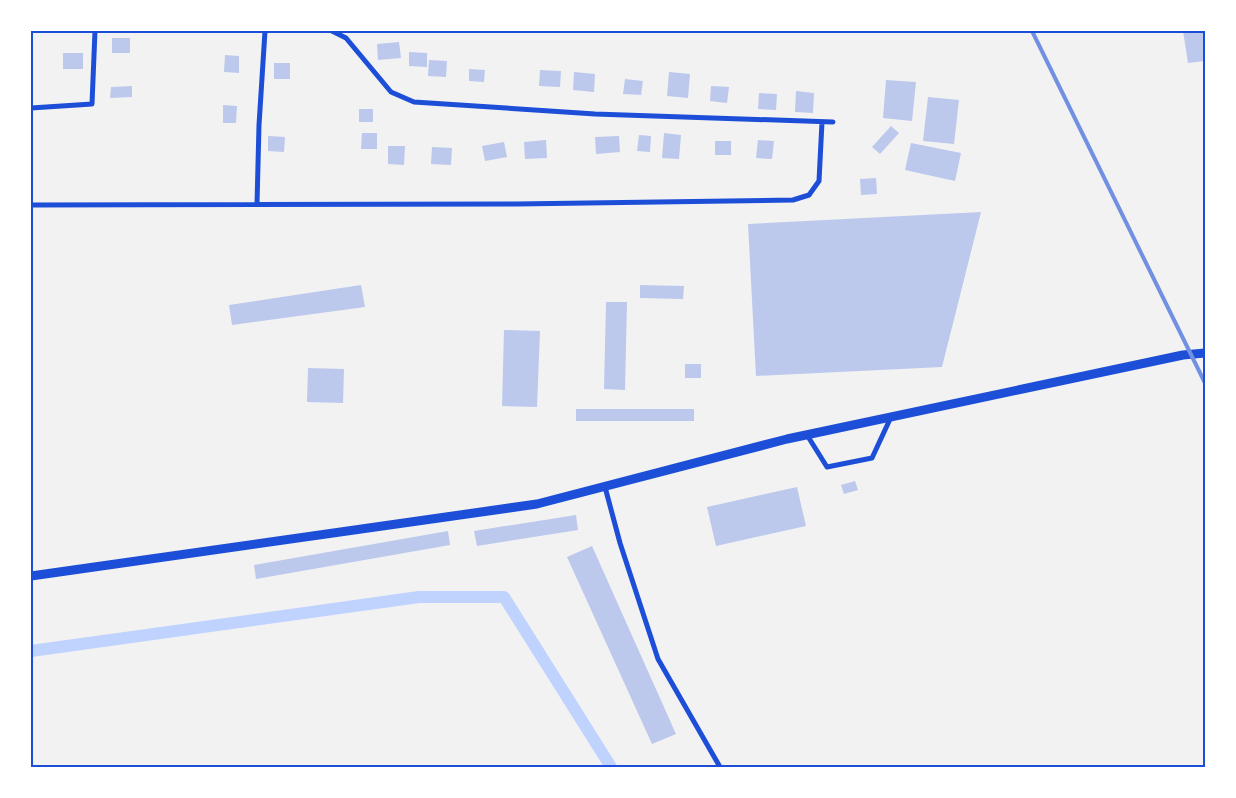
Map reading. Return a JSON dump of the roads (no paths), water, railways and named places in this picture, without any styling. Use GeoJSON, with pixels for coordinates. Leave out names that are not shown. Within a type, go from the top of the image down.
{"type":"FeatureCollection","features":[{"type":"Feature","properties":{"kind":"main road"},"geometry":{"type":"LineString","coordinates":[[31,576],[538,504],[695,462],[807,435],[1183,354],[1205,353]]}},
{"type":"Feature","properties":{"kind":"street"},"geometry":{"type":"LineString","coordinates":[[31,108],[92,104],[95,31]]}},
{"type":"Feature","properties":{"kind":"street"},"geometry":{"type":"LineString","coordinates":[[257,204],[265,31]]}},
{"type":"Feature","properties":{"kind":"street"},"geometry":{"type":"LineString","coordinates":[[332,31],[346,38],[391,92],[414,102],[594,114],[834,122]]}},
{"type":"Feature","properties":{"kind":"street"},"geometry":{"type":"LineString","coordinates":[[31,206],[516,204],[793,200],[809,195],[819,182],[822,122]]}},
{"type":"Feature","properties":{"kind":"street"},"geometry":{"type":"LineString","coordinates":[[807,435],[828,466],[872,458],[891,417]]}},
{"type":"Feature","properties":{"kind":"street"},"geometry":{"type":"LineString","coordinates":[[605,487],[620,543],[658,659],[720,767]]}},
{"type":"Feature","properties":{"kind":"waterway"},"geometry":{"type":"LineString","coordinates":[[31,651],[419,597],[504,597],[611,767]]}},
{"type":"Feature","properties":{"kind":"railway"},"geometry":{"type":"LineString","coordinates":[[1032,31],[1205,383]]}}]}
